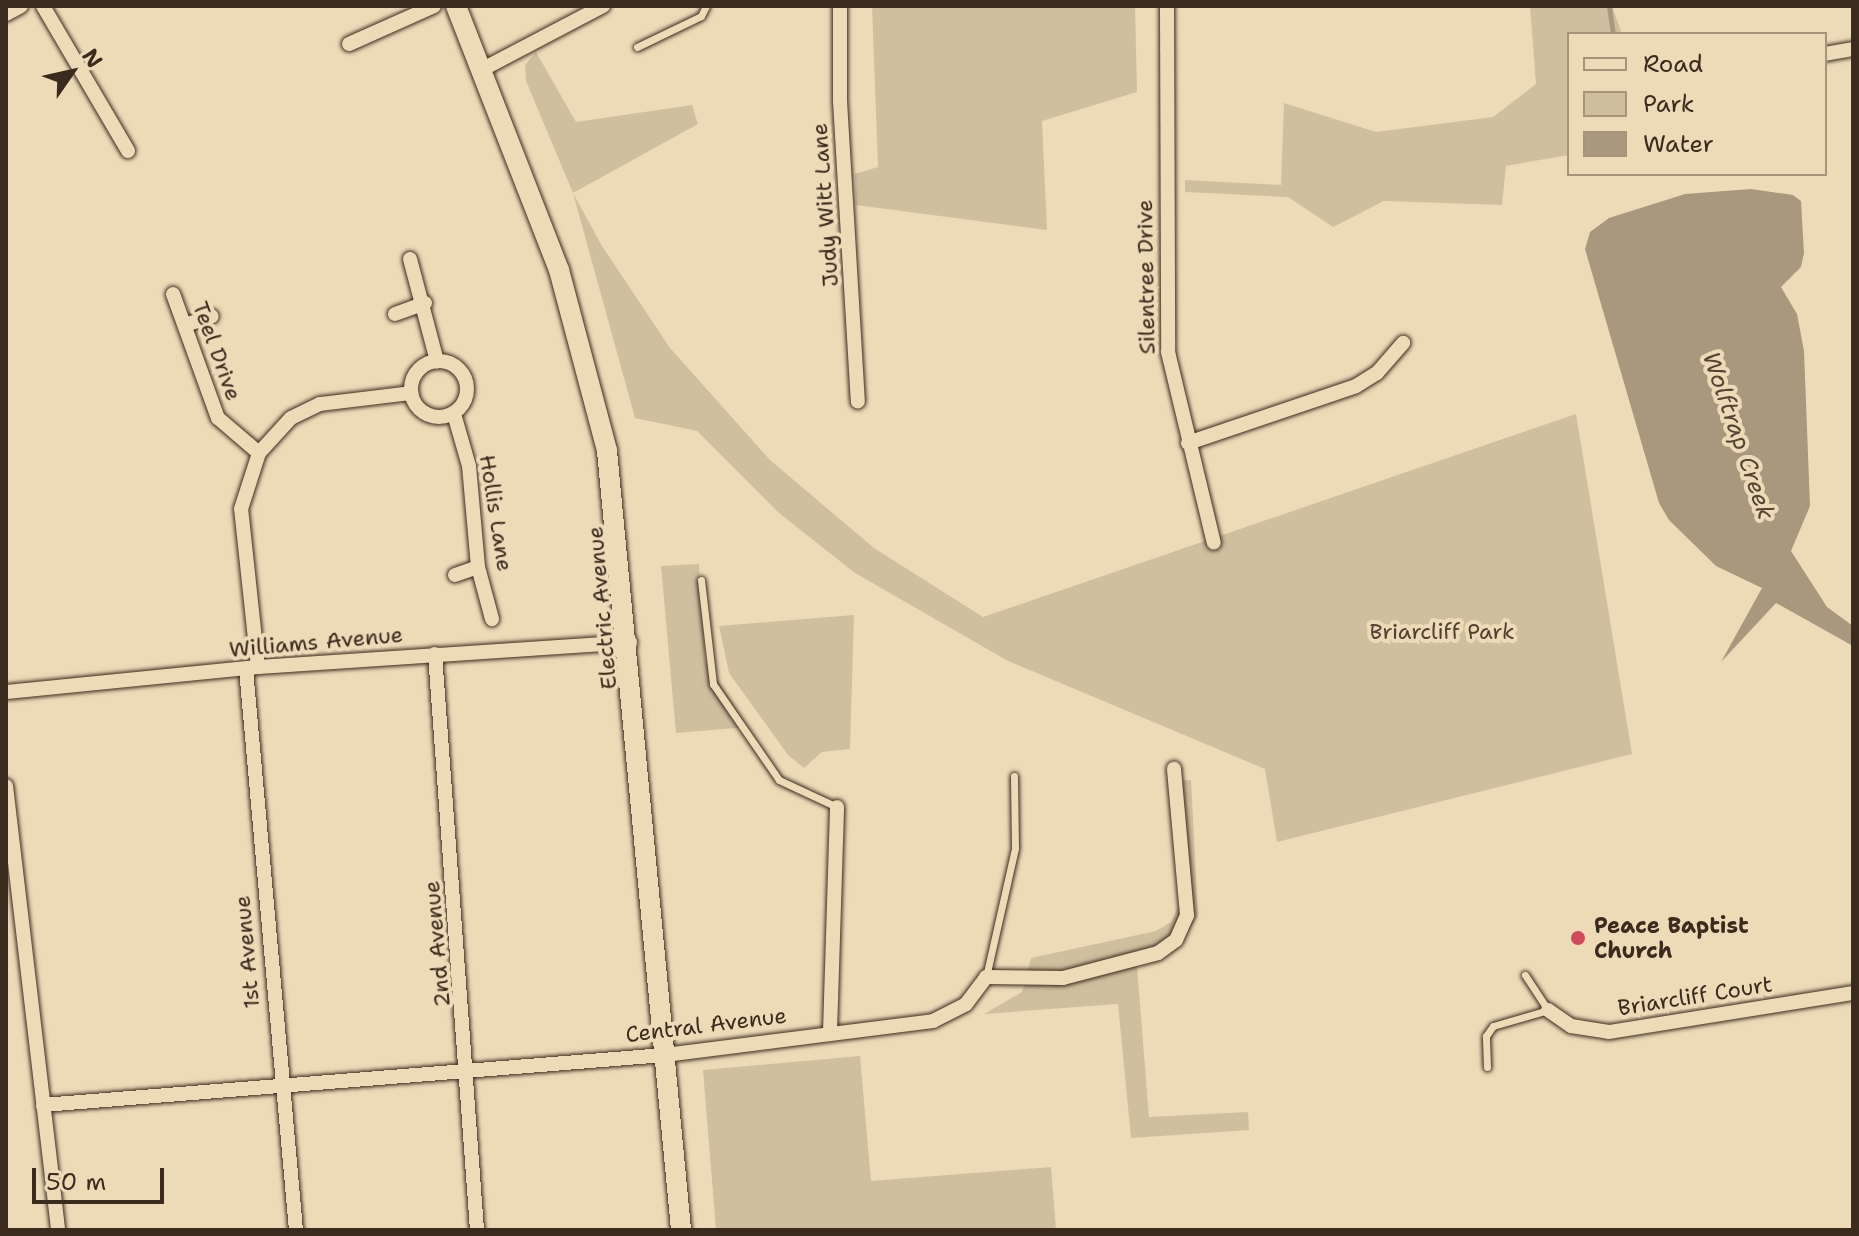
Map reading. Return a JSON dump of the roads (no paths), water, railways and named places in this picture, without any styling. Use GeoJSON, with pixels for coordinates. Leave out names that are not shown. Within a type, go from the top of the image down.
{"type":"FeatureCollection","features":[{"type":"Feature","properties":{"kind":"street"},"geometry":{"type":"LineString","coordinates":[[6,14],[21,6]]}},
{"type":"Feature","properties":{"kind":"street"},"geometry":{"type":"LineString","coordinates":[[43,6],[128,151]]}},
{"type":"Feature","properties":{"kind":"street"},"geometry":{"type":"LineString","coordinates":[[349,44],[434,6]]}},
{"type":"Feature","properties":{"kind":"street","name":"Electric Avenue"},"geometry":{"type":"LineString","coordinates":[[456,6],[581,339],[607,451],[630,642],[681,1230]]}},
{"type":"Feature","properties":{"kind":"street"},"geometry":{"type":"LineString","coordinates":[[481,70],[603,6]]}},
{"type":"Feature","properties":{"kind":"street","name":"Judy Witt Lane"},"geometry":{"type":"LineString","coordinates":[[840,6],[840,101],[858,401]]}},
{"type":"Feature","properties":{"kind":"street","name":"Silentree Drive"},"geometry":{"type":"LineString","coordinates":[[1167,6],[1166,328],[1188,443],[1214,543]]}},
{"type":"Feature","properties":{"kind":"street"},"geometry":{"type":"LineString","coordinates":[[1827,54],[1853,49]]}},
{"type":"Feature","properties":{"kind":"street"},"geometry":{"type":"LineString","coordinates":[[410,259],[425,303],[437,361]]}},
{"type":"Feature","properties":{"kind":"street","name":"Teel Drive"},"geometry":{"type":"LineString","coordinates":[[173,294],[218,418],[259,453]]}},
{"type":"Feature","properties":{"kind":"street"},"geometry":{"type":"LineString","coordinates":[[395,314],[425,303]]}},
{"type":"Feature","properties":{"kind":"street"},"geometry":{"type":"LineString","coordinates":[[185,325],[212,316]]}},
{"type":"Feature","properties":{"kind":"street"},"geometry":{"type":"LineString","coordinates":[[1188,443],[1356,386],[1377,373],[1403,343]]}},
{"type":"Feature","properties":{"kind":"street"},"geometry":{"type":"LineString","coordinates":[[437,361],[453,365],[467,385],[465,402],[454,414],[427,414],[411,393],[415,375],[437,361]]}},
{"type":"Feature","properties":{"kind":"street"},"geometry":{"type":"LineString","coordinates":[[252,668],[241,509],[259,453],[291,418],[320,404],[411,393]]}},
{"type":"Feature","properties":{"kind":"street","name":"Hollis Lane"},"geometry":{"type":"LineString","coordinates":[[454,414],[469,466],[478,567],[492,619]]}},
{"type":"Feature","properties":{"kind":"street"},"geometry":{"type":"LineString","coordinates":[[455,575],[478,567]]}},
{"type":"Feature","properties":{"kind":"street","name":"Williams Avenue"},"geometry":{"type":"LineString","coordinates":[[6,692],[252,668],[630,642]]}},
{"type":"Feature","properties":{"kind":"street","name":"2nd Avenue"},"geometry":{"type":"LineString","coordinates":[[435,654],[469,1070],[477,1230]]}},
{"type":"Feature","properties":{"kind":"street","name":"1st Avenue"},"geometry":{"type":"LineString","coordinates":[[252,668],[280,1086],[296,1230]]}},
{"type":"Feature","properties":{"kind":"street"},"geometry":{"type":"LineString","coordinates":[[986,977],[1063,978],[1158,953],[1176,940],[1187,915],[1174,769]]}},
{"type":"Feature","properties":{"kind":"street"},"geometry":{"type":"LineString","coordinates":[[6,786],[58,1230]]}},
{"type":"Feature","properties":{"kind":"street"},"geometry":{"type":"LineString","coordinates":[[830,1032],[837,807]]}},
{"type":"Feature","properties":{"kind":"street","name":"Central Avenue"},"geometry":{"type":"LineString","coordinates":[[43,1105],[665,1055],[933,1021],[966,1004],[986,977]]}},
{"type":"Feature","properties":{"kind":"street","name":"Briarcliff Court"},"geometry":{"type":"LineString","coordinates":[[1548,1010],[1571,1026],[1609,1032],[1853,993]]}},
{"type":"Feature","properties":{"kind":"lane"},"geometry":{"type":"LineString","coordinates":[[637,47],[701,16],[706,6]]}},
{"type":"Feature","properties":{"kind":"lane"},"geometry":{"type":"LineString","coordinates":[[701,580],[713,684],[779,780],[837,807]]}},
{"type":"Feature","properties":{"kind":"lane"},"geometry":{"type":"LineString","coordinates":[[986,977],[1015,848],[1014,776]]}},
{"type":"Feature","properties":{"kind":"lane"},"geometry":{"type":"LineString","coordinates":[[1487,1067],[1486,1036],[1493,1026],[1548,1010],[1525,975]]}},
{"type":"Feature","properties":{"kind":"water"},"geometry":{"type":"Polygon","coordinates":[[[1751,189],[1793,195],[1801,201],[1804,253],[1801,267],[1781,287],[1797,314],[1804,351],[1810,506],[1791,551],[1827,607],[1853,626],[1853,646],[1776,603],[1721,662],[1762,588],[1716,566],[1669,520],[1659,503],[1585,249],[1590,232],[1609,218],[1685,194],[1751,189]]]}},
{"type":"Feature","properties":{"kind":"waterway","name":"Wolftrap Creek"},"geometry":{"type":"LineString","coordinates":[[1609,6],[1613,32]]}},
{"type":"Feature","properties":{"kind":"place","name":"Peace Baptist Church"},"geometry":{"type":"Point","coordinates":[1578,938]}},
{"type":"Feature","properties":{"kind":"park label","name":"Briarcliff Park"},"geometry":{"type":"Point","coordinates":[1442,632]}}]}
